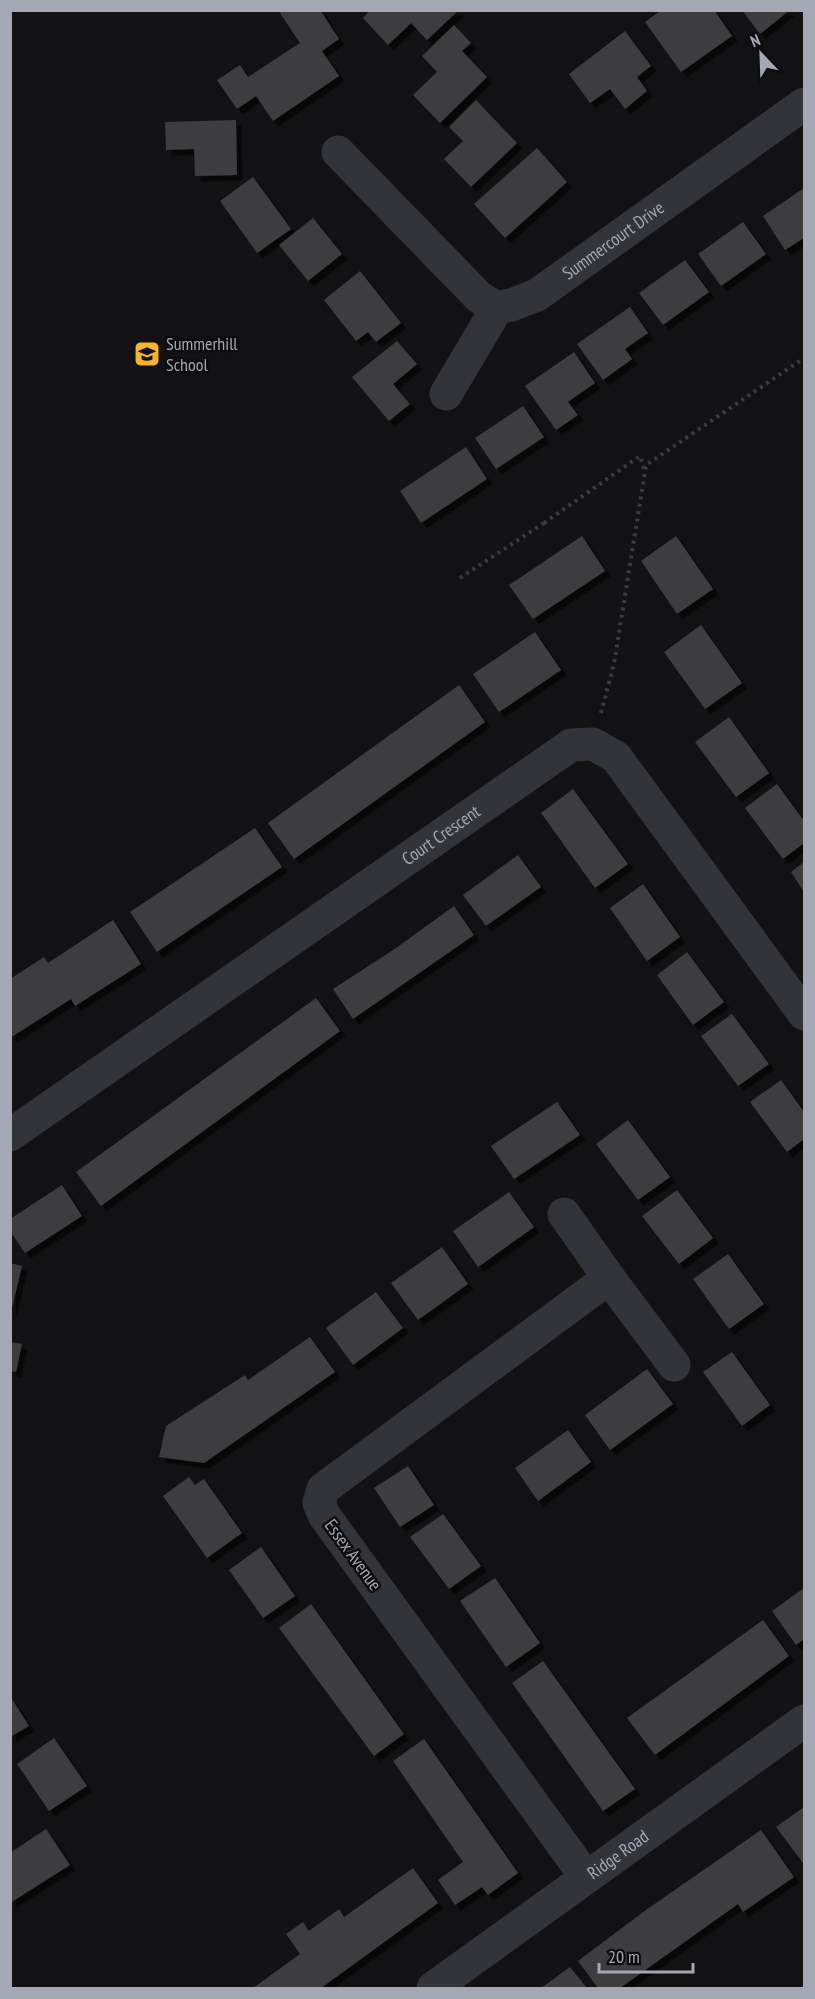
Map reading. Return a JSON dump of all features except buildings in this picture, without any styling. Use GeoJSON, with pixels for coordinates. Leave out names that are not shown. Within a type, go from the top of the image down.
{"type":"FeatureCollection","features":[{"type":"Feature","properties":{"kind":"street","name":"Summercourt Drive"},"geometry":{"type":"LineString","coordinates":[[497,308],[537,294],[804,104]]}},
{"type":"Feature","properties":{"kind":"street"},"geometry":{"type":"LineString","coordinates":[[338,152],[479,297],[497,308],[446,394]]}},
{"type":"Feature","properties":{"kind":"street"},"geometry":{"type":"LineString","coordinates":[[593,744],[616,758],[804,1014]]}},
{"type":"Feature","properties":{"kind":"street","name":"Court Crescent"},"geometry":{"type":"LineString","coordinates":[[10,1135],[571,745],[593,744]]}},
{"type":"Feature","properties":{"kind":"street"},"geometry":{"type":"LineString","coordinates":[[564,1214],[674,1365]]}},
{"type":"Feature","properties":{"kind":"street","name":"Essex Avenue"},"geometry":{"type":"LineString","coordinates":[[586,1877],[324,1515],[319,1503],[323,1489],[609,1278]]}},
{"type":"Feature","properties":{"kind":"street","name":"Ridge Road"},"geometry":{"type":"LineString","coordinates":[[433,1989],[804,1721]]}},
{"type":"Feature","properties":{"kind":"path"},"geometry":{"type":"LineString","coordinates":[[593,744],[614,664],[646,465],[804,358]]}},
{"type":"Feature","properties":{"kind":"path"},"geometry":{"type":"LineString","coordinates":[[460,578],[640,456],[645,472]]}},
{"type":"Feature","properties":{"kind":"place","name":"Summerhill School"},"geometry":{"type":"Point","coordinates":[147,354]}}]}
